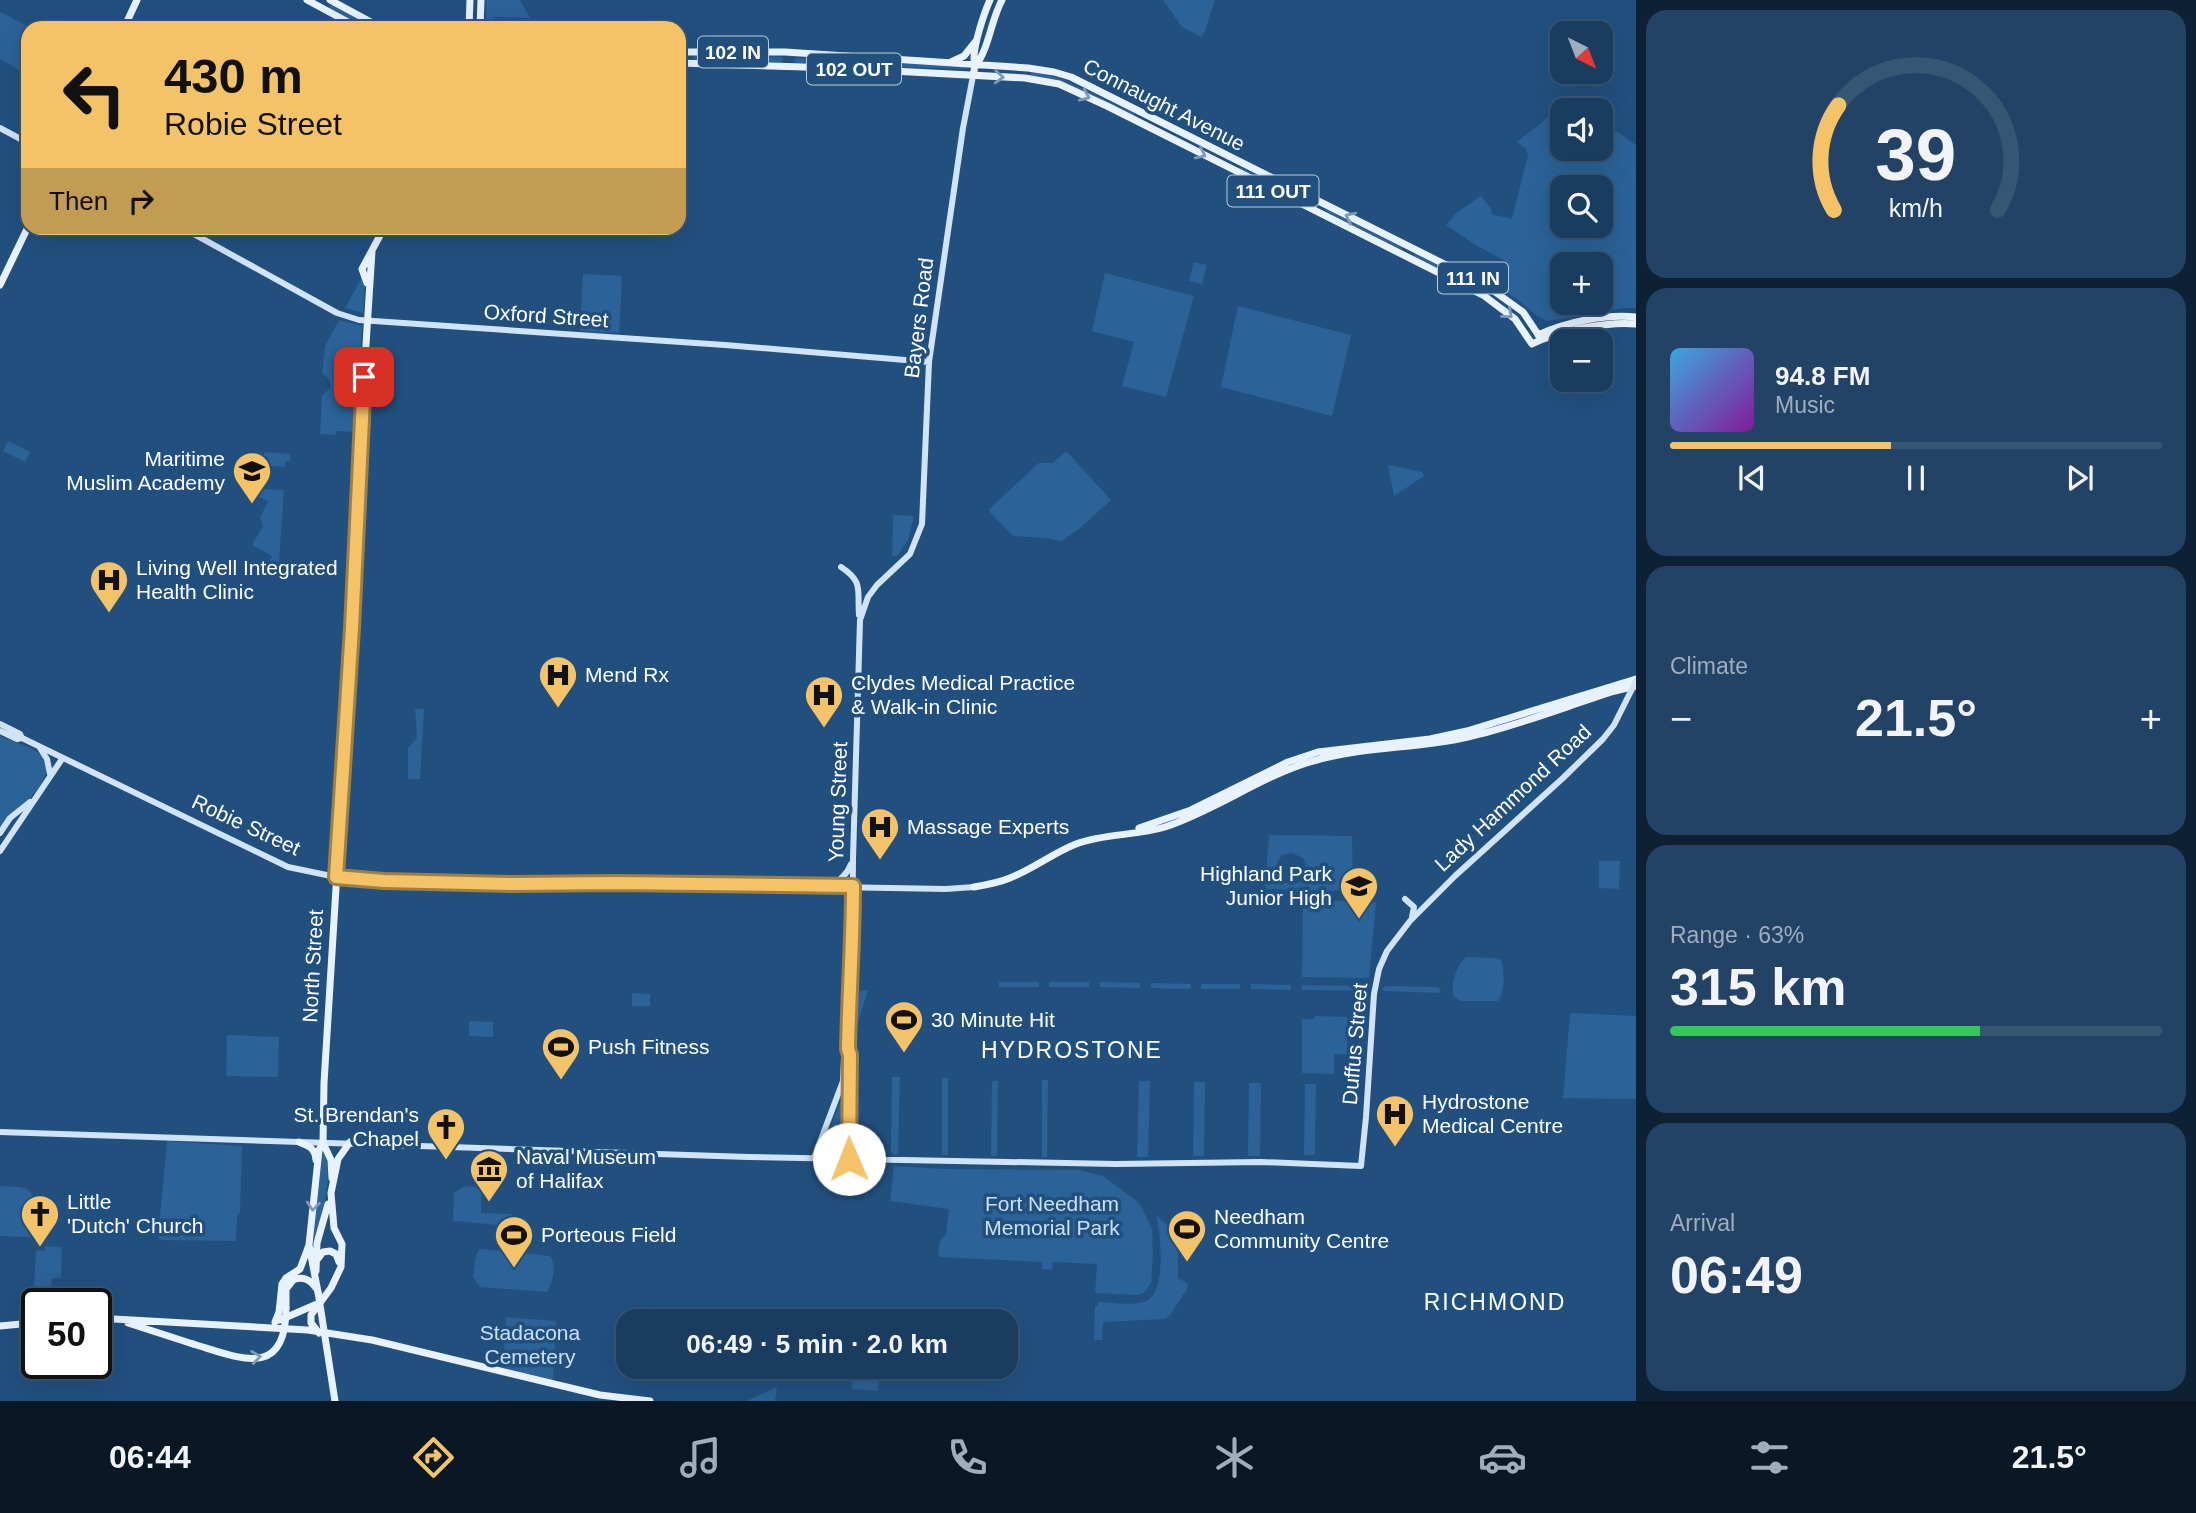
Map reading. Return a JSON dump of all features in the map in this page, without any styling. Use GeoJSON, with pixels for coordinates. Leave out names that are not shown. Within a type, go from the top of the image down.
{"type":"FeatureCollection","features":[{"type":"Feature","properties":{"kind":"main road"},"geometry":{"type":"LineString","coordinates":[[127,21],[137,0]]}},
{"type":"Feature","properties":{"kind":"main road"},"geometry":{"type":"LineString","coordinates":[[307,0],[346,21]]}},
{"type":"Feature","properties":{"kind":"main road"},"geometry":{"type":"LineString","coordinates":[[330,0],[369,21]]}},
{"type":"Feature","properties":{"kind":"main road"},"geometry":{"type":"LineString","coordinates":[[469,21],[470,0]]}},
{"type":"Feature","properties":{"kind":"main road"},"geometry":{"type":"LineString","coordinates":[[480,21],[481,0]]}},
{"type":"Feature","properties":{"kind":"main road","name":"Bayers Road"},"geometry":{"type":"LineString","coordinates":[[976,65],[974,57],[990,0]]}},
{"type":"Feature","properties":{"kind":"main road","name":"Bayers Road"},"geometry":{"type":"LineString","coordinates":[[894,569],[910,554],[922,524],[929,362],[962,134],[976,65],[982,57],[1002,0]]}},
{"type":"Feature","properties":{"kind":"main road"},"geometry":{"type":"LineString","coordinates":[[947,63],[964,56],[980,34]]}},
{"type":"Feature","properties":{"kind":"main road","name":"Connaught Avenue"},"geometry":{"type":"LineString","coordinates":[[686,52],[785,52],[1036,68],[1072,77],[1484,284],[1513,303],[1528,317],[1540,337],[1531,342],[1515,319],[1483,295],[1059,84],[1025,78],[686,63]]}},
{"type":"Feature","properties":{"kind":"main road"},"geometry":{"type":"LineString","coordinates":[[0,128],[21,139]]}},
{"type":"Feature","properties":{"kind":"main road"},"geometry":{"type":"LineString","coordinates":[[1318,213],[1322,204]]}},
{"type":"Feature","properties":{"kind":"main road"},"geometry":{"type":"LineString","coordinates":[[0,285],[24,235]]}},
{"type":"Feature","properties":{"kind":"main road","name":"Oxford Street"},"geometry":{"type":"LineString","coordinates":[[196,235],[337,313],[368,322],[725,345],[929,362]]}},
{"type":"Feature","properties":{"kind":"main road"},"geometry":{"type":"LineString","coordinates":[[372,251],[380,235]]}},
{"type":"Feature","properties":{"kind":"main road","name":"North Street"},"geometry":{"type":"LineString","coordinates":[[368,287],[362,269],[372,251]]}},
{"type":"Feature","properties":{"kind":"main road","name":"North Street"},"geometry":{"type":"LineString","coordinates":[[313,1244],[331,1193],[331,1160],[323,1143],[324,1083],[372,251]]}},
{"type":"Feature","properties":{"kind":"main road"},"geometry":{"type":"LineString","coordinates":[[1528,317],[1540,326],[1555,328],[1612,317],[1636,317]]}},
{"type":"Feature","properties":{"kind":"main road"},"geometry":{"type":"LineString","coordinates":[[1540,337],[1613,324],[1636,324]]}},
{"type":"Feature","properties":{"kind":"main road"},"geometry":{"type":"LineString","coordinates":[[1540,337],[1555,328]]}},
{"type":"Feature","properties":{"kind":"main road"},"geometry":{"type":"LineString","coordinates":[[841,567],[858,581],[860,620]]}},
{"type":"Feature","properties":{"kind":"main road","name":"Young Street"},"geometry":{"type":"LineString","coordinates":[[814,1158],[843,1081],[844,1059],[848,1049],[860,620],[868,597],[894,569]]}},
{"type":"Feature","properties":{"kind":"main road"},"geometry":{"type":"LineString","coordinates":[[974,887],[1011,878],[1078,844],[1111,835],[1163,828],[1192,817],[1291,768],[1312,761],[1369,749],[1421,746],[1470,737],[1635,684]]}},
{"type":"Feature","properties":{"kind":"main road","name":"Lady Hammond Road"},"geometry":{"type":"LineString","coordinates":[[1431,900],[1603,738],[1614,725],[1635,684]]}},
{"type":"Feature","properties":{"kind":"main road","name":"Robie Street"},"geometry":{"type":"LineString","coordinates":[[0,724],[62,758],[288,867],[336,877],[512,884],[974,887]]}},
{"type":"Feature","properties":{"kind":"main road","name":"Robie Street"},"geometry":{"type":"LineString","coordinates":[[0,731],[17,739],[22,738]]}},
{"type":"Feature","properties":{"kind":"main road"},"geometry":{"type":"LineString","coordinates":[[40,747],[47,759],[50,776]]}},
{"type":"Feature","properties":{"kind":"main road"},"geometry":{"type":"LineString","coordinates":[[0,850],[62,758]]}},
{"type":"Feature","properties":{"kind":"main road"},"geometry":{"type":"LineString","coordinates":[[0,833],[10,818],[37,795]]}},
{"type":"Feature","properties":{"kind":"main road"},"geometry":{"type":"LineString","coordinates":[[826,886],[846,874],[853,859]]}},
{"type":"Feature","properties":{"kind":"main road"},"geometry":{"type":"LineString","coordinates":[[1405,899],[1414,907],[1410,921]]}},
{"type":"Feature","properties":{"kind":"main road","name":"Duffus Street"},"geometry":{"type":"LineString","coordinates":[[849,1159],[1134,1164],[1254,1162],[1361,1166],[1375,984],[1387,951],[1410,921],[1431,900]]}},
{"type":"Feature","properties":{"kind":"main road","name":"Young Street"},"geometry":{"type":"LineString","coordinates":[[848,1049],[849,1159]]}},
{"type":"Feature","properties":{"kind":"main road"},"geometry":{"type":"LineString","coordinates":[[0,1132],[849,1159]]}},
{"type":"Feature","properties":{"kind":"main road"},"geometry":{"type":"LineString","coordinates":[[299,1142],[310,1146],[314,1151],[317,1168]]}},
{"type":"Feature","properties":{"kind":"main road","name":"North Street"},"geometry":{"type":"LineString","coordinates":[[313,1244],[317,1168],[319,1150],[323,1143]]}},
{"type":"Feature","properties":{"kind":"main road"},"geometry":{"type":"LineString","coordinates":[[319,1333],[310,1320],[311,1315],[331,1289],[341,1267],[342,1251],[332,1220],[331,1193],[338,1158],[350,1143]]}},
{"type":"Feature","properties":{"kind":"main road"},"geometry":{"type":"LineString","coordinates":[[313,1244],[315,1278]]}},
{"type":"Feature","properties":{"kind":"main road"},"geometry":{"type":"LineString","coordinates":[[313,1244],[313,1272],[335,1401]]}},
{"type":"Feature","properties":{"kind":"main road"},"geometry":{"type":"LineString","coordinates":[[275,1322],[279,1312],[282,1284],[300,1269],[313,1244]]}},
{"type":"Feature","properties":{"kind":"main road"},"geometry":{"type":"LineString","coordinates":[[316,1261],[323,1252],[330,1251],[338,1256],[341,1267]]}},
{"type":"Feature","properties":{"kind":"main road"},"geometry":{"type":"LineString","coordinates":[[117,1320],[251,1359],[266,1356],[281,1342],[284,1336],[289,1284],[297,1278],[310,1280],[317,1290]]}},
{"type":"Feature","properties":{"kind":"main road"},"geometry":{"type":"LineString","coordinates":[[260,1328],[321,1302]]}},
{"type":"Feature","properties":{"kind":"main road"},"geometry":{"type":"LineString","coordinates":[[303,1329],[305,1318],[321,1302]]}},
{"type":"Feature","properties":{"kind":"main road"},"geometry":{"type":"LineString","coordinates":[[112,1320],[303,1329],[372,1340],[600,1395],[650,1401]]}},
{"type":"Feature","properties":{"kind":"main road"},"geometry":{"type":"LineString","coordinates":[[0,1326],[21,1324]]}},
{"type":"Feature","properties":{"kind":"green space"},"geometry":{"type":"Polygon","coordinates":[[[486,0],[520,0],[530,18],[495,17],[495,21],[486,21],[486,0]]]}},
{"type":"Feature","properties":{"kind":"green space"},"geometry":{"type":"Polygon","coordinates":[[[1163,0],[1215,0],[1201,37],[1182,27],[1163,0]]]}},
{"type":"Feature","properties":{"kind":"green space"},"geometry":{"type":"Polygon","coordinates":[[[330,5],[333,5],[363,21],[351,21],[329,9],[330,5]]]}},
{"type":"Feature","properties":{"kind":"green space"},"geometry":{"type":"Polygon","coordinates":[[[0,12],[21,23],[21,71],[0,59],[0,12]]]}},
{"type":"Feature","properties":{"kind":"green space"},"geometry":{"type":"Polygon","coordinates":[[[695,55],[732,56],[733,59],[695,60],[695,55]]]}},
{"type":"Feature","properties":{"kind":"green space"},"geometry":{"type":"Polygon","coordinates":[[[744,56],[783,59],[781,63],[744,61],[744,56]]]}},
{"type":"Feature","properties":{"kind":"green space"},"geometry":{"type":"Polygon","coordinates":[[[796,58],[833,61],[831,64],[796,63],[796,58]]]}},
{"type":"Feature","properties":{"kind":"green space"},"geometry":{"type":"Polygon","coordinates":[[[844,60],[885,63],[886,66],[844,65],[844,60]]]}},
{"type":"Feature","properties":{"kind":"green space"},"geometry":{"type":"Polygon","coordinates":[[[898,63],[963,67],[967,69],[897,67],[898,63]]]}},
{"type":"Feature","properties":{"kind":"green space"},"geometry":{"type":"Polygon","coordinates":[[[1032,71],[1062,79],[1135,114],[1133,116],[1057,81],[1032,76],[1032,71]]]}},
{"type":"Feature","properties":{"kind":"green space"},"geometry":{"type":"Polygon","coordinates":[[[1550,116],[1550,161],[1613,161],[1613,129],[1636,145],[1636,308],[1613,310],[1613,252],[1550,252],[1550,315],[1583,315],[1548,321],[1537,316],[1493,283],[1504,260],[1446,225],[1456,213],[1481,196],[1492,210],[1491,214],[1512,219],[1528,155],[1526,149],[1517,142],[1550,116]]]}},
{"type":"Feature","properties":{"kind":"green space"},"geometry":{"type":"Polygon","coordinates":[[[1240,167],[1316,204],[1316,208],[1238,170],[1240,167]]]}},
{"type":"Feature","properties":{"kind":"green space"},"geometry":{"type":"Polygon","coordinates":[[[1325,210],[1403,248],[1401,250],[1324,212],[1325,210]]]}},
{"type":"Feature","properties":{"kind":"green space"},"geometry":{"type":"Polygon","coordinates":[[[1416,253],[1481,287],[1481,290],[1413,256],[1416,253]]]}},
{"type":"Feature","properties":{"kind":"green space"},"geometry":{"type":"Polygon","coordinates":[[[1194,262],[1207,265],[1202,284],[1189,281],[1194,262]]]}},
{"type":"Feature","properties":{"kind":"green space"},"geometry":{"type":"Polygon","coordinates":[[[1105,273],[1194,296],[1166,397],[1122,386],[1134,342],[1092,331],[1105,273]]]}},
{"type":"Feature","properties":{"kind":"green space"},"geometry":{"type":"Polygon","coordinates":[[[583,274],[622,276],[619,333],[580,331],[583,274]]]}},
{"type":"Feature","properties":{"kind":"green space"},"geometry":{"type":"Polygon","coordinates":[[[362,277],[365,287],[363,313],[345,308],[362,277]]]}},
{"type":"Feature","properties":{"kind":"green space"},"geometry":{"type":"Polygon","coordinates":[[[1238,306],[1351,335],[1332,416],[1221,387],[1238,306]]]}},
{"type":"Feature","properties":{"kind":"green space"},"geometry":{"type":"Polygon","coordinates":[[[339,320],[362,326],[356,432],[336,431],[336,435],[320,434],[322,396],[331,387],[329,379],[322,373],[325,346],[339,320]]]}},
{"type":"Feature","properties":{"kind":"green space"},"geometry":{"type":"Polygon","coordinates":[[[8,441],[30,452],[25,462],[3,451],[8,441]]]}},
{"type":"Feature","properties":{"kind":"green space"},"geometry":{"type":"Polygon","coordinates":[[[1066,451],[1111,500],[1078,530],[1061,541],[1013,536],[988,510],[1039,463],[1053,463],[1066,451]]]}},
{"type":"Feature","properties":{"kind":"green space"},"geometry":{"type":"Polygon","coordinates":[[[265,452],[290,454],[290,461],[285,461],[285,467],[258,465],[265,452]]]}},
{"type":"Feature","properties":{"kind":"green space"},"geometry":{"type":"Polygon","coordinates":[[[1388,466],[1422,472],[1424,476],[1394,496],[1388,466]]]}},
{"type":"Feature","properties":{"kind":"green space"},"geometry":{"type":"Polygon","coordinates":[[[246,488],[284,490],[278,577],[261,576],[272,556],[252,545],[263,526],[260,517],[268,502],[252,492],[244,492],[246,488]]]}},
{"type":"Feature","properties":{"kind":"green space"},"geometry":{"type":"Polygon","coordinates":[[[893,515],[914,516],[908,540],[897,556],[892,556],[893,515]]]}},
{"type":"Feature","properties":{"kind":"green space"},"geometry":{"type":"Polygon","coordinates":[[[415,709],[424,709],[420,779],[408,779],[408,748],[417,738],[415,709]]]}},
{"type":"Feature","properties":{"kind":"green space"},"geometry":{"type":"Polygon","coordinates":[[[0,736],[40,754],[46,762],[46,772],[42,783],[25,804],[0,828],[0,736]]]}},
{"type":"Feature","properties":{"kind":"green space"},"geometry":{"type":"Polygon","coordinates":[[[1269,835],[1352,836],[1353,889],[1350,891],[1265,889],[1269,835]],[[1292,853],[1282,855],[1275,867],[1279,879],[1291,885],[1300,882],[1307,871],[1312,871],[1313,868],[1307,868],[1303,858],[1292,853]]]}},
{"type":"Feature","properties":{"kind":"green space"},"geometry":{"type":"Polygon","coordinates":[[[1599,861],[1620,861],[1619,889],[1599,888],[1599,861]]]}},
{"type":"Feature","properties":{"kind":"green space"},"geometry":{"type":"Polygon","coordinates":[[[1303,900],[1376,902],[1369,978],[1302,977],[1303,900]]]}},
{"type":"Feature","properties":{"kind":"green space"},"geometry":{"type":"Polygon","coordinates":[[[1466,957],[1501,960],[1504,981],[1498,1001],[1461,1001],[1454,997],[1452,987],[1455,976],[1466,957]]]}},
{"type":"Feature","properties":{"kind":"green space"},"geometry":{"type":"Polygon","coordinates":[[[999,982],[1039,982],[1039,987],[999,987],[999,982]]]}},
{"type":"Feature","properties":{"kind":"green space"},"geometry":{"type":"Polygon","coordinates":[[[1049,982],[1089,982],[1089,987],[1049,987],[1049,982]]]}},
{"type":"Feature","properties":{"kind":"green space"},"geometry":{"type":"Polygon","coordinates":[[[1100,982],[1140,983],[1140,988],[1100,987],[1100,982]]]}},
{"type":"Feature","properties":{"kind":"green space"},"geometry":{"type":"Polygon","coordinates":[[[1151,983],[1191,984],[1191,989],[1151,988],[1151,983]]]}},
{"type":"Feature","properties":{"kind":"green space"},"geometry":{"type":"Polygon","coordinates":[[[1201,984],[1240,984],[1240,989],[1201,989],[1201,984]]]}},
{"type":"Feature","properties":{"kind":"green space"},"geometry":{"type":"Polygon","coordinates":[[[1251,984],[1291,985],[1291,990],[1251,989],[1251,984]]]}},
{"type":"Feature","properties":{"kind":"green space"},"geometry":{"type":"Polygon","coordinates":[[[1302,985],[1369,986],[1369,991],[1302,990],[1302,985]]]}},
{"type":"Feature","properties":{"kind":"green space"},"geometry":{"type":"Polygon","coordinates":[[[1385,986],[1441,989],[1439,993],[1384,991],[1382,989],[1385,986]]]}},
{"type":"Feature","properties":{"kind":"green space"},"geometry":{"type":"Polygon","coordinates":[[[868,990],[857,1026],[854,1027],[857,991],[868,990]]]}},
{"type":"Feature","properties":{"kind":"green space"},"geometry":{"type":"Polygon","coordinates":[[[632,993],[650,994],[650,1006],[632,1006],[632,993]]]}},
{"type":"Feature","properties":{"kind":"green space"},"geometry":{"type":"Polygon","coordinates":[[[1570,1013],[1636,1016],[1636,1099],[1563,1098],[1570,1013]]]}},
{"type":"Feature","properties":{"kind":"green space"},"geometry":{"type":"Polygon","coordinates":[[[1315,1016],[1347,1017],[1347,1054],[1334,1054],[1334,1074],[1302,1073],[1302,1019],[1315,1019],[1315,1016]]]}},
{"type":"Feature","properties":{"kind":"green space"},"geometry":{"type":"Polygon","coordinates":[[[469,1021],[493,1022],[493,1037],[469,1036],[469,1021]]]}},
{"type":"Feature","properties":{"kind":"green space"},"geometry":{"type":"Polygon","coordinates":[[[227,1035],[279,1037],[278,1077],[226,1076],[227,1035]]]}},
{"type":"Feature","properties":{"kind":"green space"},"geometry":{"type":"Polygon","coordinates":[[[892,1077],[900,1077],[896,1155],[891,1153],[892,1077]]]}},
{"type":"Feature","properties":{"kind":"green space"},"geometry":{"type":"Polygon","coordinates":[[[942,1078],[948,1078],[948,1155],[942,1155],[942,1078]]]}},
{"type":"Feature","properties":{"kind":"green space"},"geometry":{"type":"Polygon","coordinates":[[[1042,1080],[1048,1080],[1047,1157],[1042,1157],[1042,1080]]]}},
{"type":"Feature","properties":{"kind":"green space"},"geometry":{"type":"Polygon","coordinates":[[[992,1081],[998,1081],[997,1156],[991,1156],[992,1081]]]}},
{"type":"Feature","properties":{"kind":"green space"},"geometry":{"type":"Polygon","coordinates":[[[1139,1081],[1150,1081],[1148,1157],[1137,1157],[1139,1081]]]}},
{"type":"Feature","properties":{"kind":"green space"},"geometry":{"type":"Polygon","coordinates":[[[1194,1082],[1205,1082],[1204,1156],[1193,1156],[1194,1082]]]}},
{"type":"Feature","properties":{"kind":"green space"},"geometry":{"type":"Polygon","coordinates":[[[1249,1083],[1261,1083],[1260,1156],[1248,1156],[1249,1083]]]}},
{"type":"Feature","properties":{"kind":"green space"},"geometry":{"type":"Polygon","coordinates":[[[1305,1084],[1316,1084],[1315,1155],[1304,1155],[1305,1084]]]}},
{"type":"Feature","properties":{"kind":"green space"},"geometry":{"type":"Polygon","coordinates":[[[844,1093],[845,1151],[823,1154],[821,1151],[844,1093]]]}},
{"type":"Feature","properties":{"kind":"green space"},"geometry":{"type":"Polygon","coordinates":[[[167,1141],[242,1146],[240,1212],[237,1217],[236,1241],[158,1238],[167,1141]]]}},
{"type":"Feature","properties":{"kind":"green space"},"geometry":{"type":"Polygon","coordinates":[[[322,1150],[326,1158],[328,1180],[316,1238],[313,1238],[322,1150]]]}},
{"type":"Feature","properties":{"kind":"green space"},"geometry":{"type":"Polygon","coordinates":[[[489,1162],[495,1166],[497,1175],[495,1183],[488,1186],[483,1184],[480,1177],[483,1166],[489,1162]]]}},
{"type":"Feature","properties":{"kind":"green space","name":"Fort Needham Memorial Park"},"geometry":{"type":"Polygon","coordinates":[[[894,1166],[1080,1170],[1103,1176],[1138,1202],[1152,1229],[1151,1283],[1144,1293],[1136,1295],[1095,1293],[1097,1264],[1053,1262],[1052,1270],[1042,1269],[1042,1262],[940,1257],[940,1241],[946,1234],[949,1209],[890,1201],[894,1166]]]}},
{"type":"Feature","properties":{"kind":"green space"},"geometry":{"type":"Polygon","coordinates":[[[0,1186],[24,1188],[33,1196],[35,1210],[31,1237],[0,1236],[0,1186]]]}},
{"type":"Feature","properties":{"kind":"green space"},"geometry":{"type":"Polygon","coordinates":[[[464,1186],[475,1187],[481,1191],[481,1213],[513,1214],[499,1225],[453,1221],[454,1193],[464,1186]]]}},
{"type":"Feature","properties":{"kind":"green space","name":"Fort Needham Memorial Park"},"geometry":{"type":"Polygon","coordinates":[[[1156,1215],[1197,1251],[1178,1251],[1178,1278],[1188,1284],[1187,1289],[1165,1319],[1103,1322],[1102,1340],[1094,1340],[1095,1306],[1098,1306],[1098,1302],[1137,1303],[1148,1300],[1154,1294],[1158,1285],[1161,1260],[1156,1215]]]}},
{"type":"Feature","properties":{"kind":"green space"},"geometry":{"type":"Polygon","coordinates":[[[45,1246],[62,1247],[61,1278],[52,1278],[51,1287],[34,1286],[36,1250],[45,1251],[45,1246]]]}},
{"type":"Feature","properties":{"kind":"green space","name":"Porteous Field"},"geometry":{"type":"Polygon","coordinates":[[[480,1249],[550,1256],[553,1274],[547,1292],[480,1287],[473,1277],[476,1255],[480,1249]]]}},
{"type":"Feature","properties":{"kind":"green space","name":"Stadacona Cemetery"},"geometry":{"type":"Polygon","coordinates":[[[506,1317],[556,1321],[553,1380],[503,1368],[506,1317]]]}},
{"type":"Feature","properties":{"kind":"green space"},"geometry":{"type":"Polygon","coordinates":[[[853,1379],[879,1380],[878,1391],[852,1389],[853,1379]]]}},
{"type":"Feature","properties":{"kind":"green space"},"geometry":{"type":"Polygon","coordinates":[[[777,1387],[775,1401],[746,1401],[777,1387]]]}},
{"type":"Feature","properties":{"kind":"place","name":"Maritime Muslim Academy"},"geometry":{"type":"Point","coordinates":[252,505]}},
{"type":"Feature","properties":{"kind":"place","name":"Living Well Integrated Health Clinic"},"geometry":{"type":"Point","coordinates":[109,614]}},
{"type":"Feature","properties":{"kind":"place","name":"Mend Rx"},"geometry":{"type":"Point","coordinates":[558,709]}},
{"type":"Feature","properties":{"kind":"place","name":"Clydes Medical Practice & Walk-in Clinic"},"geometry":{"type":"Point","coordinates":[824,729]}},
{"type":"Feature","properties":{"kind":"place","name":"Massage Experts"},"geometry":{"type":"Point","coordinates":[880,861]}},
{"type":"Feature","properties":{"kind":"place","name":"Highland Park Junior High"},"geometry":{"type":"Point","coordinates":[1359,920]}},
{"type":"Feature","properties":{"kind":"place","name":"30 Minute Hit"},"geometry":{"type":"Point","coordinates":[904,1054]}},
{"type":"Feature","properties":{"kind":"place","name":"Push Fitness"},"geometry":{"type":"Point","coordinates":[561,1081]}},
{"type":"Feature","properties":{"kind":"place","name":"Hydrostone Medical Centre"},"geometry":{"type":"Point","coordinates":[1395,1148]}},
{"type":"Feature","properties":{"kind":"place","name":"St. Brendan's Chapel"},"geometry":{"type":"Point","coordinates":[446,1161]}},
{"type":"Feature","properties":{"kind":"place","name":"Naval Museum of Halifax"},"geometry":{"type":"Point","coordinates":[489,1203]}},
{"type":"Feature","properties":{"kind":"place","name":"Little 'Dutch' Church"},"geometry":{"type":"Point","coordinates":[40,1248]}},
{"type":"Feature","properties":{"kind":"place","name":"Needham Community Centre"},"geometry":{"type":"Point","coordinates":[1187,1263]}},
{"type":"Feature","properties":{"kind":"place","name":"Porteous Field"},"geometry":{"type":"Point","coordinates":[514,1269]}},
{"type":"Feature","properties":{"kind":"district","name":"HYDROSTONE"},"geometry":{"type":"Point","coordinates":[1072,1050]}},
{"type":"Feature","properties":{"kind":"district","name":"RICHMOND"},"geometry":{"type":"Point","coordinates":[1495,1302]}},
{"type":"Feature","properties":{"kind":"route"},"geometry":{"type":"LineString","coordinates":[[364,377],[336,877],[512,884],[853,886],[848,1049],[849,1159]]}}]}
